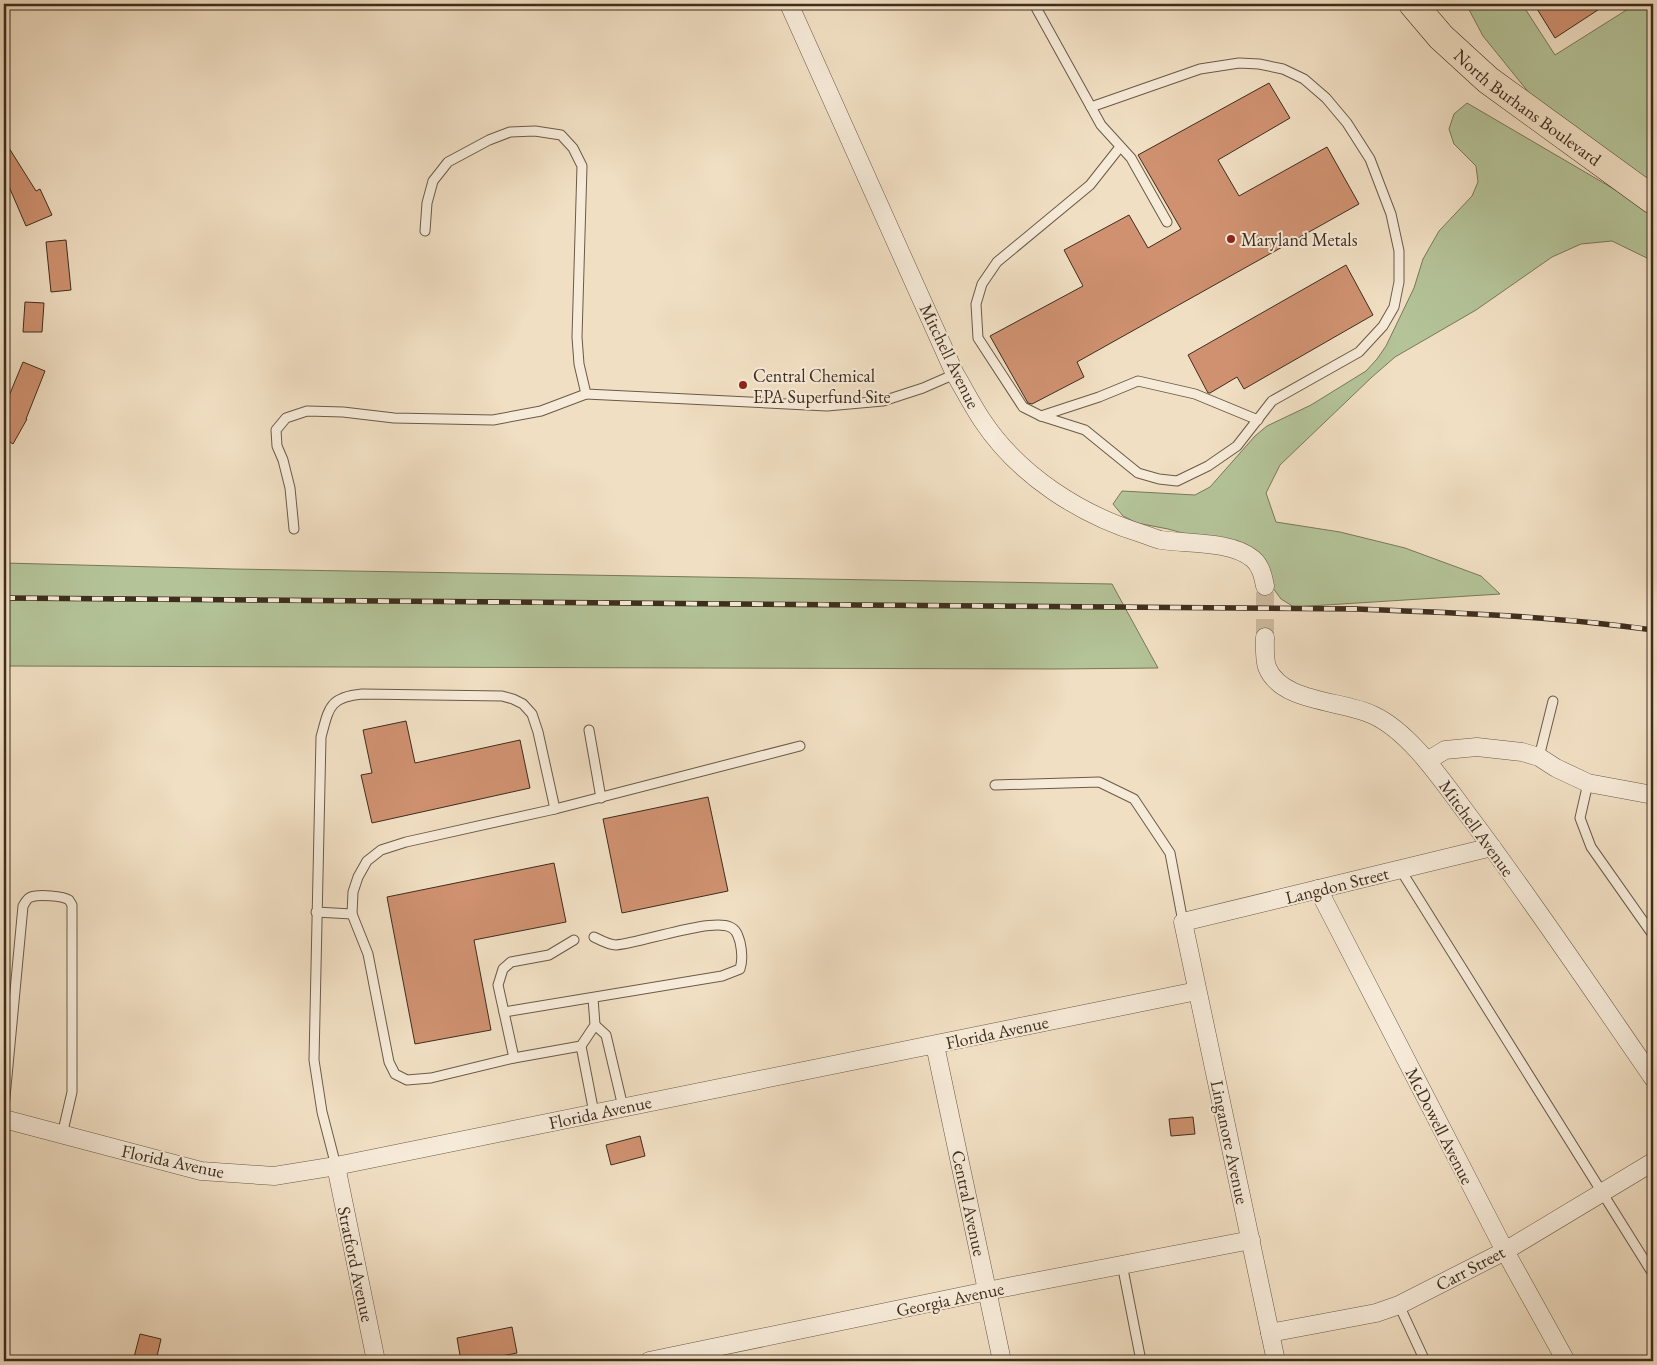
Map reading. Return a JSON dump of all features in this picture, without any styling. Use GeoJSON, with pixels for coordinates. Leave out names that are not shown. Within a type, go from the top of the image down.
{"type":"FeatureCollection","features":[{"type":"Feature","properties":{"kind":"main road","name":"North Burhans Boulevard"},"geometry":{"type":"LineString","coordinates":[[1413,4],[1441,37],[1488,80],[1653,200]]}},
{"type":"Feature","properties":{"kind":"street","name":"Mitchell Avenue"},"geometry":{"type":"LineString","coordinates":[[789,4],[955,374],[982,421],[1013,458],[1048,487],[1085,512],[1126,529],[1160,539],[1221,546],[1241,551],[1254,560],[1263,573],[1265,586]]}},
{"type":"Feature","properties":{"kind":"street","name":"Mitchell Avenue"},"geometry":{"type":"LineString","coordinates":[[1265,637],[1267,666],[1274,679],[1284,687],[1305,696],[1347,706],[1374,715],[1398,732],[1427,761],[1492,847],[1653,1078]]}},
{"type":"Feature","properties":{"kind":"street"},"geometry":{"type":"LineString","coordinates":[[1427,761],[1444,750],[1477,747],[1522,752],[1539,757],[1556,768],[1588,783],[1653,795]]}},
{"type":"Feature","properties":{"kind":"street","name":"Langdon Street"},"geometry":{"type":"LineString","coordinates":[[1183,922],[1492,847]]}},
{"type":"Feature","properties":{"kind":"street","name":"McDowell Avenue"},"geometry":{"type":"LineString","coordinates":[[1318,889],[1505,1250],[1566,1361]]}},
{"type":"Feature","properties":{"kind":"street","name":"Linganore Avenue"},"geometry":{"type":"LineString","coordinates":[[1183,922],[1276,1361]]}},
{"type":"Feature","properties":{"kind":"street","name":"Florida Avenue"},"geometry":{"type":"LineString","coordinates":[[4,1119],[201,1171],[274,1176],[336,1166],[1197,991]]}},
{"type":"Feature","properties":{"kind":"street","name":"Central Avenue"},"geometry":{"type":"LineString","coordinates":[[935,1045],[1002,1361]]}},
{"type":"Feature","properties":{"kind":"street","name":"Carr Street"},"geometry":{"type":"LineString","coordinates":[[1270,1333],[1376,1313],[1399,1305],[1505,1250],[1653,1162]]}},
{"type":"Feature","properties":{"kind":"street","name":"Stratford Avenue"},"geometry":{"type":"LineString","coordinates":[[336,1166],[376,1361]]}},
{"type":"Feature","properties":{"kind":"street","name":"Georgia Avenue"},"geometry":{"type":"LineString","coordinates":[[649,1361],[1122,1264],[1251,1240]]}},
{"type":"Feature","properties":{"kind":"lane"},"geometry":{"type":"LineString","coordinates":[[1034,4],[1100,125],[1131,158],[1167,222]]}},
{"type":"Feature","properties":{"kind":"lane"},"geometry":{"type":"LineString","coordinates":[[1091,107],[1200,69],[1238,63],[1259,64],[1283,69],[1312,85],[1347,123],[1370,159],[1391,214],[1399,251],[1399,282],[1394,307],[1383,326],[1359,352],[1272,401],[1238,446],[1208,466],[1177,481],[1159,480],[1138,472],[1084,430],[1041,416],[1023,407],[978,338],[976,304],[982,284],[998,262],[1090,185],[1120,147]]}},
{"type":"Feature","properties":{"kind":"lane"},"geometry":{"type":"LineString","coordinates":[[424,231],[427,203],[433,181],[448,162],[489,140],[510,132],[535,131],[561,136],[573,148],[582,166],[577,337],[586,394]]}},
{"type":"Feature","properties":{"kind":"lane"},"geometry":{"type":"LineString","coordinates":[[294,529],[290,488],[284,460],[277,446],[276,430],[286,418],[307,411],[343,412],[394,418],[493,420],[541,411],[586,394],[827,406],[883,401],[923,388],[955,374]]}},
{"type":"Feature","properties":{"kind":"lane"},"geometry":{"type":"LineString","coordinates":[[1041,416],[1099,397],[1138,381],[1195,394],[1258,420]]}},
{"type":"Feature","properties":{"kind":"lane"},"geometry":{"type":"LineString","coordinates":[[336,1166],[322,1112],[314,1060],[321,737],[328,712],[334,702],[348,695],[502,696],[523,704],[532,714],[538,732],[555,809]]}},
{"type":"Feature","properties":{"kind":"lane"},"geometry":{"type":"LineString","coordinates":[[1539,757],[1553,700]]}},
{"type":"Feature","properties":{"kind":"lane"},"geometry":{"type":"LineString","coordinates":[[589,730],[601,798]]}},
{"type":"Feature","properties":{"kind":"lane"},"geometry":{"type":"LineString","coordinates":[[581,1046],[514,1058],[430,1078],[407,1080],[395,1074],[388,1062],[368,954],[352,914],[354,892],[358,877],[368,861],[380,850],[406,842],[601,798],[800,746]]}},
{"type":"Feature","properties":{"kind":"lane"},"geometry":{"type":"LineString","coordinates":[[995,785],[1099,782],[1134,799],[1170,852],[1183,922]]}},
{"type":"Feature","properties":{"kind":"lane"},"geometry":{"type":"LineString","coordinates":[[1588,783],[1580,818],[1592,848],[1653,935]]}},
{"type":"Feature","properties":{"kind":"lane"},"geometry":{"type":"LineString","coordinates":[[1400,869],[1653,1274]]}},
{"type":"Feature","properties":{"kind":"lane"},"geometry":{"type":"LineString","coordinates":[[4,1108],[23,906],[27,899],[32,896],[64,897],[70,900],[72,905],[72,1092],[62,1134]]}},
{"type":"Feature","properties":{"kind":"lane"},"geometry":{"type":"LineString","coordinates":[[316,912],[352,914]]}},
{"type":"Feature","properties":{"kind":"lane"},"geometry":{"type":"LineString","coordinates":[[504,1012],[722,976],[740,969],[742,957],[737,932],[731,927],[722,924],[614,945],[594,937]]}},
{"type":"Feature","properties":{"kind":"lane"},"geometry":{"type":"LineString","coordinates":[[514,1058],[498,985],[503,969],[511,962],[549,956],[574,940]]}},
{"type":"Feature","properties":{"kind":"lane"},"geometry":{"type":"LineString","coordinates":[[594,998],[595,1025],[581,1046],[594,1113]]}},
{"type":"Feature","properties":{"kind":"lane"},"geometry":{"type":"LineString","coordinates":[[4,1008],[14,1004]]}},
{"type":"Feature","properties":{"kind":"lane"},"geometry":{"type":"LineString","coordinates":[[595,1025],[606,1035],[623,1107]]}},
{"type":"Feature","properties":{"kind":"lane"},"geometry":{"type":"LineString","coordinates":[[1122,1264],[1141,1361]]}},
{"type":"Feature","properties":{"kind":"lane"},"geometry":{"type":"LineString","coordinates":[[1399,1305],[1425,1361]]}},
{"type":"Feature","properties":{"kind":"green space"},"geometry":{"type":"Polygon","coordinates":[[[1466,4],[1522,4],[1555,55],[1636,4],[1647,4],[1653,12],[1653,184],[1534,99],[1483,36],[1466,4]]]}},
{"type":"Feature","properties":{"kind":"green space"},"geometry":{"type":"Polygon","coordinates":[[[1467,103],[1631,199],[1653,217],[1653,261],[1612,241],[1581,244],[1552,257],[1476,310],[1395,357],[1280,465],[1266,493],[1276,522],[1340,532],[1405,548],[1481,576],[1500,594],[1294,607],[1281,599],[1245,550],[1168,529],[1137,523],[1123,516],[1113,504],[1122,491],[1195,495],[1210,487],[1255,436],[1267,426],[1311,405],[1366,371],[1377,359],[1386,346],[1414,288],[1423,259],[1439,231],[1472,196],[1478,182],[1476,166],[1454,144],[1449,129],[1454,114],[1467,103]]]}},
{"type":"Feature","properties":{"kind":"green space"},"geometry":{"type":"Polygon","coordinates":[[[4,563],[232,569],[1112,584],[1158,668],[4,666],[4,563]]]}},
{"type":"Feature","properties":{"kind":"building"},"geometry":{"type":"Polygon","coordinates":[[[1534,4],[1607,4],[1555,38],[1534,4]]]}},
{"type":"Feature","properties":{"kind":"building","name":"Maryland Metals"},"geometry":{"type":"Polygon","coordinates":[[[1269,83],[1290,118],[1218,160],[1239,196],[1327,147],[1359,204],[1077,362],[1084,377],[1032,404],[1028,403],[990,336],[1083,286],[1064,250],[1129,215],[1148,248],[1181,229],[1138,155],[1269,83]]]}},
{"type":"Feature","properties":{"kind":"building"},"geometry":{"type":"Polygon","coordinates":[[[4,140],[36,191],[40,189],[52,215],[26,226],[4,175],[4,140]]]}},
{"type":"Feature","properties":{"kind":"building"},"geometry":{"type":"Polygon","coordinates":[[[66,240],[71,290],[51,292],[46,242],[66,240]]]}},
{"type":"Feature","properties":{"kind":"building"},"geometry":{"type":"Polygon","coordinates":[[[1346,265],[1373,315],[1244,389],[1237,377],[1208,393],[1188,355],[1346,265]]]}},
{"type":"Feature","properties":{"kind":"building"},"geometry":{"type":"Polygon","coordinates":[[[25,302],[44,303],[42,332],[23,332],[25,302]]]}},
{"type":"Feature","properties":{"kind":"building"},"geometry":{"type":"Polygon","coordinates":[[[23,362],[45,371],[27,419],[13,444],[4,438],[4,408],[23,362]]]}},
{"type":"Feature","properties":{"kind":"building"},"geometry":{"type":"Polygon","coordinates":[[[406,721],[415,763],[520,740],[530,788],[372,823],[361,775],[372,773],[363,730],[406,721]]]}},
{"type":"Feature","properties":{"kind":"building"},"geometry":{"type":"Polygon","coordinates":[[[708,797],[728,891],[622,913],[603,819],[708,797]]]}},
{"type":"Feature","properties":{"kind":"building"},"geometry":{"type":"Polygon","coordinates":[[[554,863],[566,922],[474,940],[491,1030],[415,1044],[387,897],[554,863]]]}},
{"type":"Feature","properties":{"kind":"building"},"geometry":{"type":"Polygon","coordinates":[[[1193,1117],[1195,1134],[1171,1136],[1169,1119],[1193,1117]]]}},
{"type":"Feature","properties":{"kind":"building"},"geometry":{"type":"Polygon","coordinates":[[[640,1136],[645,1156],[611,1165],[606,1145],[640,1136]]]}},
{"type":"Feature","properties":{"kind":"building"},"geometry":{"type":"Polygon","coordinates":[[[512,1327],[517,1353],[477,1361],[461,1361],[457,1338],[512,1327]]]}},
{"type":"Feature","properties":{"kind":"building"},"geometry":{"type":"Polygon","coordinates":[[[140,1334],[161,1339],[156,1361],[133,1361],[140,1334]]]}},
{"type":"Feature","properties":{"kind":"tunnel"},"geometry":{"type":"LineString","coordinates":[[1265,586],[1265,637]]}},
{"type":"Feature","properties":{"kind":"railway"},"geometry":{"type":"LineString","coordinates":[[4,598],[1358,609],[1543,618],[1653,630]]}},
{"type":"Feature","properties":{"kind":"place","name":"Maryland Metals"},"geometry":{"type":"Point","coordinates":[1231,239]}},
{"type":"Feature","properties":{"kind":"place","name":"Central Chemical EPA Superfund Site"},"geometry":{"type":"Point","coordinates":[743,385]}}]}
